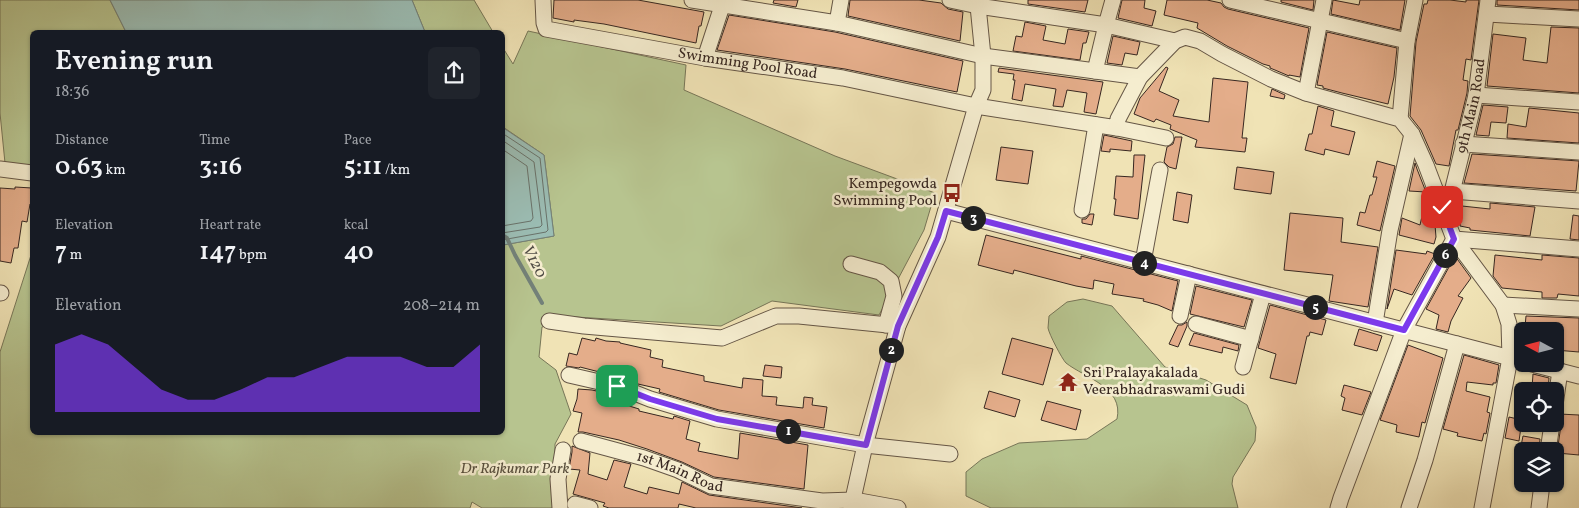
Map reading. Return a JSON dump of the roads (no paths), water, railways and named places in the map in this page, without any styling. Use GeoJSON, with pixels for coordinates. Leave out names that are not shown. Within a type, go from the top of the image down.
{"type":"FeatureCollection","features":[{"type":"Feature","properties":{"kind":"street","name":"Swimming Pool Road"},"geometry":{"type":"LineString","coordinates":[[542,0],[546,29],[705,58],[843,78],[976,106],[1096,124],[1166,138]]}},
{"type":"Feature","properties":{"kind":"street"},"geometry":{"type":"LineString","coordinates":[[692,0],[723,3],[836,23],[983,56],[1140,77]]}},
{"type":"Feature","properties":{"kind":"street"},"geometry":{"type":"LineString","coordinates":[[836,23],[841,0]]}},
{"type":"Feature","properties":{"kind":"street"},"geometry":{"type":"LineString","coordinates":[[950,0],[1106,24],[1175,41]]}},
{"type":"Feature","properties":{"kind":"street"},"geometry":{"type":"LineString","coordinates":[[1094,71],[1113,0]]}},
{"type":"Feature","properties":{"kind":"street"},"geometry":{"type":"LineString","coordinates":[[1230,0],[1252,2],[1319,21],[1407,41]]}},
{"type":"Feature","properties":{"kind":"street"},"geometry":{"type":"LineString","coordinates":[[1306,93],[1324,0]]}},
{"type":"Feature","properties":{"kind":"street"},"geometry":{"type":"LineString","coordinates":[[1400,119],[1409,24],[1415,0]]}},
{"type":"Feature","properties":{"kind":"street"},"geometry":{"type":"LineString","coordinates":[[705,58],[723,3]]}},
{"type":"Feature","properties":{"kind":"street"},"geometry":{"type":"LineString","coordinates":[[892,325],[938,237],[976,106],[983,90],[983,56],[977,3]]}},
{"type":"Feature","properties":{"kind":"street"},"geometry":{"type":"LineString","coordinates":[[1487,7],[1579,19]]}},
{"type":"Feature","properties":{"kind":"street","name":"9th Main Road"},"geometry":{"type":"LineString","coordinates":[[1442,207],[1451,196],[1476,95],[1487,7]]}},
{"type":"Feature","properties":{"kind":"street"},"geometry":{"type":"LineString","coordinates":[[1117,128],[1118,119],[1140,77],[1175,41],[1185,37],[1200,41],[1262,74],[1306,93],[1400,119],[1412,134],[1454,239],[1503,305],[1514,350]]}},
{"type":"Feature","properties":{"kind":"street"},"geometry":{"type":"LineString","coordinates":[[1476,95],[1579,102]]}},
{"type":"Feature","properties":{"kind":"street"},"geometry":{"type":"LineString","coordinates":[[1082,210],[1096,124]]}},
{"type":"Feature","properties":{"kind":"street"},"geometry":{"type":"LineString","coordinates":[[1375,323],[1390,230],[1412,134]]}},
{"type":"Feature","properties":{"kind":"street"},"geometry":{"type":"LineString","coordinates":[[1463,144],[1579,152]]}},
{"type":"Feature","properties":{"kind":"street"},"geometry":{"type":"LineString","coordinates":[[0,169],[30,173]]}},
{"type":"Feature","properties":{"kind":"street"},"geometry":{"type":"LineString","coordinates":[[1144,262],[1160,170]]}},
{"type":"Feature","properties":{"kind":"street"},"geometry":{"type":"LineString","coordinates":[[1452,191],[1579,201]]}},
{"type":"Feature","properties":{"kind":"street"},"geometry":{"type":"LineString","coordinates":[[946,211],[1514,359]]}},
{"type":"Feature","properties":{"kind":"street"},"geometry":{"type":"LineString","coordinates":[[1454,239],[1579,249]]}},
{"type":"Feature","properties":{"kind":"street"},"geometry":{"type":"LineString","coordinates":[[1338,508],[1340,498],[1404,330],[1454,239]]}},
{"type":"Feature","properties":{"kind":"street"},"geometry":{"type":"LineString","coordinates":[[851,264],[880,272],[891,281],[894,296],[892,325],[853,504]]}},
{"type":"Feature","properties":{"kind":"street"},"geometry":{"type":"LineString","coordinates":[[1180,316],[1189,274]]}},
{"type":"Feature","properties":{"kind":"street"},"geometry":{"type":"LineString","coordinates":[[1243,367],[1263,294]]}},
{"type":"Feature","properties":{"kind":"street"},"geometry":{"type":"LineString","coordinates":[[1503,305],[1579,309]]}},
{"type":"Feature","properties":{"kind":"street"},"geometry":{"type":"LineString","coordinates":[[548,321],[722,338],[776,316],[799,316],[892,325]]}},
{"type":"Feature","properties":{"kind":"street"},"geometry":{"type":"LineString","coordinates":[[1196,324],[1251,338]]}},
{"type":"Feature","properties":{"kind":"street"},"geometry":{"type":"LineString","coordinates":[[1409,508],[1425,460],[1457,344]]}},
{"type":"Feature","properties":{"kind":"street"},"geometry":{"type":"LineString","coordinates":[[1482,508],[1514,369]]}},
{"type":"Feature","properties":{"kind":"street"},"geometry":{"type":"LineString","coordinates":[[1564,372],[1579,376]]}},
{"type":"Feature","properties":{"kind":"street"},"geometry":{"type":"LineString","coordinates":[[569,375],[617,386],[650,399],[717,419],[866,445],[950,454]]}},
{"type":"Feature","properties":{"kind":"street","name":"1st Main Road"},"geometry":{"type":"LineString","coordinates":[[581,441],[644,458],[678,470],[711,486],[822,501],[898,508]]}},
{"type":"Feature","properties":{"kind":"street"},"geometry":{"type":"LineString","coordinates":[[560,508],[558,479],[563,450]]}},
{"type":"Feature","properties":{"kind":"street"},"geometry":{"type":"LineString","coordinates":[[1538,508],[1541,492]]}},
{"type":"Feature","properties":{"kind":"water"},"geometry":{"type":"Polygon","coordinates":[[[110,0],[412,0],[424,30],[125,30],[110,0]]]}},
{"type":"Feature","properties":{"kind":"water"},"geometry":{"type":"Polygon","coordinates":[[[505,129],[544,155],[554,236],[505,245],[505,129]]]}},
{"type":"Feature","properties":{"kind":"waterway","name":"V120"},"geometry":{"type":"LineString","coordinates":[[505,237],[542,303]]}},
{"type":"Feature","properties":{"kind":"place","name":"Kempegowda Swimming Pool"},"geometry":{"type":"Point","coordinates":[952,193]}},
{"type":"Feature","properties":{"kind":"place","name":"Sri Pralayakalada Veerabhadraswami Gudi"},"geometry":{"type":"Point","coordinates":[1068,382]}},
{"type":"Feature","properties":{"kind":"park label","name":"Dr Rajkumar Park"},"geometry":{"type":"Point","coordinates":[515,469]}}]}
